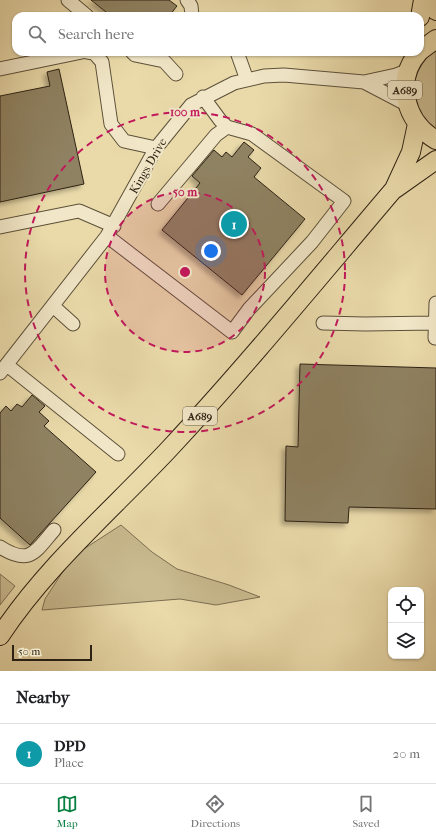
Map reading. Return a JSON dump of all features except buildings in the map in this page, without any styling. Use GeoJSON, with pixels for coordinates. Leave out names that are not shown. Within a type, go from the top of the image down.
{"type":"FeatureCollection","features":[{"type":"Feature","properties":{"kind":"highway"},"geometry":{"type":"LineString","coordinates":[[421,12],[423,0]]}},
{"type":"Feature","properties":{"kind":"highway"},"geometry":{"type":"LineString","coordinates":[[429,0],[436,11]]}},
{"type":"Feature","properties":{"kind":"highway"},"geometry":{"type":"LineString","coordinates":[[424,49],[436,39]]}},
{"type":"Feature","properties":{"kind":"highway","name":"A689"},"geometry":{"type":"LineString","coordinates":[[416,56],[405,93],[408,105],[417,124],[436,140]]}},
{"type":"Feature","properties":{"kind":"highway","name":"A689"},"geometry":{"type":"LineString","coordinates":[[394,189],[411,152],[417,124]]}},
{"type":"Feature","properties":{"kind":"highway","name":"A689"},"geometry":{"type":"LineString","coordinates":[[0,636],[29,598],[61,561],[234,379],[394,189],[436,160]]}},
{"type":"Feature","properties":{"kind":"street"},"geometry":{"type":"LineString","coordinates":[[68,0],[82,12]]}},
{"type":"Feature","properties":{"kind":"street"},"geometry":{"type":"LineString","coordinates":[[187,0],[191,6],[192,12]]}},
{"type":"Feature","properties":{"kind":"street"},"geometry":{"type":"LineString","coordinates":[[0,69],[63,56]]}},
{"type":"Feature","properties":{"kind":"street"},"geometry":{"type":"LineString","coordinates":[[97,56],[102,62],[112,124],[124,141],[156,148]]}},
{"type":"Feature","properties":{"kind":"street"},"geometry":{"type":"LineString","coordinates":[[141,56],[165,60],[176,74]]}},
{"type":"Feature","properties":{"kind":"street"},"geometry":{"type":"LineString","coordinates":[[238,56],[247,80]]}},
{"type":"Feature","properties":{"kind":"street","name":"Kings Drive"},"geometry":{"type":"LineString","coordinates":[[3,369],[111,231],[156,148],[191,105],[203,97],[234,83],[284,75],[364,82],[396,75],[416,56]]}},
{"type":"Feature","properties":{"kind":"street","name":"Kings Drive"},"geometry":{"type":"LineString","coordinates":[[364,82],[408,105]]}},
{"type":"Feature","properties":{"kind":"street"},"geometry":{"type":"LineString","coordinates":[[0,227],[79,211],[111,231],[207,313],[232,332],[249,309],[312,242],[344,200],[252,134],[227,127],[203,97]]}},
{"type":"Feature","properties":{"kind":"street"},"geometry":{"type":"LineString","coordinates":[[158,204],[216,135],[227,127]]}},
{"type":"Feature","properties":{"kind":"street"},"geometry":{"type":"LineString","coordinates":[[436,304],[434,338],[436,338]]}},
{"type":"Feature","properties":{"kind":"street"},"geometry":{"type":"LineString","coordinates":[[53,306],[74,324]]}},
{"type":"Feature","properties":{"kind":"street"},"geometry":{"type":"LineString","coordinates":[[323,323],[435,323]]}},
{"type":"Feature","properties":{"kind":"street"},"geometry":{"type":"LineString","coordinates":[[3,369],[118,454]]}},
{"type":"Feature","properties":{"kind":"street"},"geometry":{"type":"LineString","coordinates":[[0,547],[16,555],[24,556],[34,554],[54,530]]}},
{"type":"Feature","properties":{"kind":"shaded area"},"geometry":{"type":"Polygon","coordinates":[[[436,49],[436,130],[426,121],[419,111],[415,100],[414,90],[415,79],[420,68],[426,58],[436,49]]]}},
{"type":"Feature","properties":{"kind":"shaded area"},"geometry":{"type":"Polygon","coordinates":[[[121,525],[152,552],[177,569],[229,585],[260,597],[216,605],[180,599],[42,610],[45,599],[73,556],[121,525]]]}},
{"type":"Feature","properties":{"kind":"shaded area"},"geometry":{"type":"Polygon","coordinates":[[[0,574],[15,586],[0,605],[0,574]]]}},
{"type":"Feature","properties":{"kind":"place","name":"DPD"},"geometry":{"type":"Point","coordinates":[234,224]}}]}
